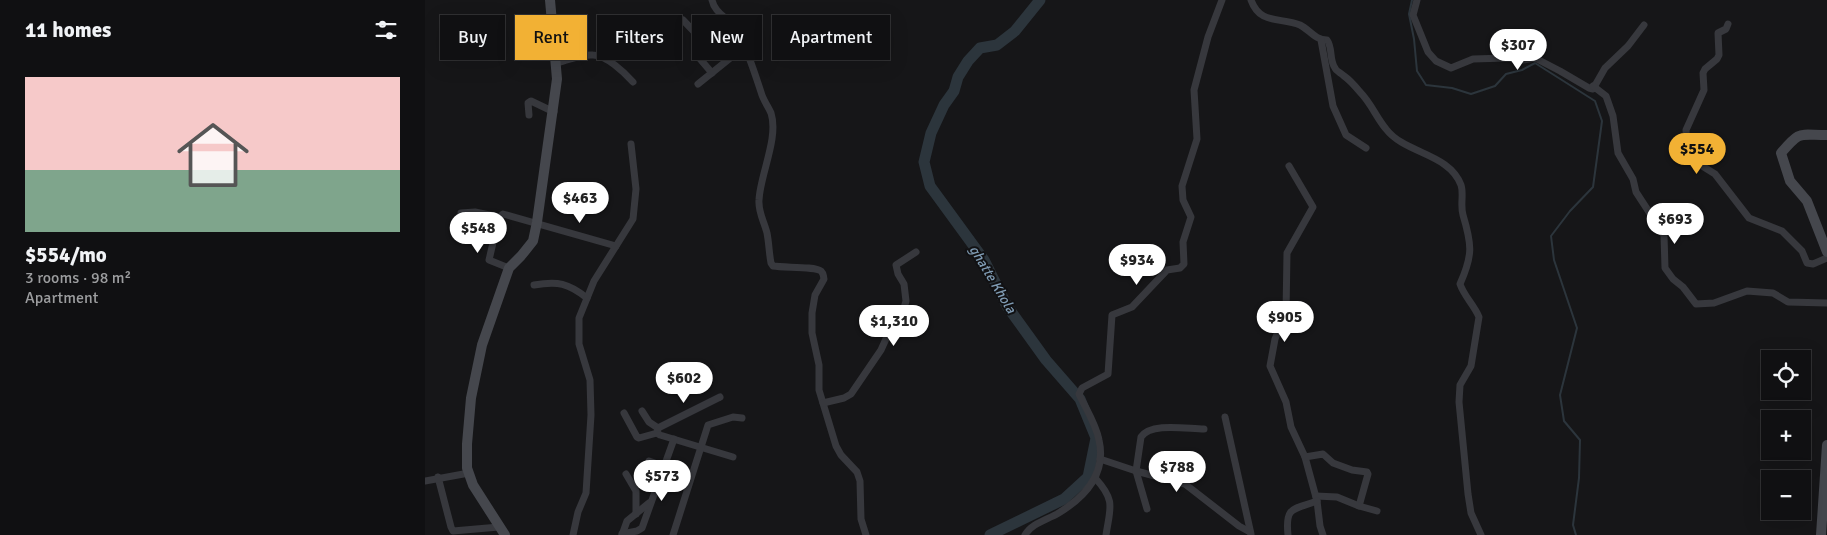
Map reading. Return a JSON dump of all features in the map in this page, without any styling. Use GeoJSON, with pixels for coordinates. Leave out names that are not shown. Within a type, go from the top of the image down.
{"type":"FeatureCollection","features":[{"type":"Feature","properties":{"kind":"street"},"geometry":{"type":"LineString","coordinates":[[439,477],[453,531],[502,531],[473,485],[466,451],[472,393],[482,345],[509,268],[533,241],[537,222],[554,112],[557,79],[550,0]]}},
{"type":"Feature","properties":{"kind":"street"},"geometry":{"type":"LineString","coordinates":[[712,0],[715,10],[722,15]]}},
{"type":"Feature","properties":{"kind":"street"},"geometry":{"type":"LineString","coordinates":[[1025,535],[1032,527],[1072,504],[1090,488],[1096,479],[1100,459],[1099,440],[1079,394],[1082,388],[1108,374],[1112,315],[1132,307],[1167,270],[1180,268],[1184,264],[1183,242],[1191,217],[1183,200],[1182,186],[1197,139],[1194,90],[1208,37],[1222,0]]}},
{"type":"Feature","properties":{"kind":"street"},"geometry":{"type":"LineString","coordinates":[[1251,0],[1258,13],[1272,20],[1301,26],[1321,40],[1327,40],[1331,45],[1334,68],[1373,107],[1387,130],[1407,146],[1432,156],[1450,169],[1462,188],[1461,210],[1470,238],[1471,255],[1460,284],[1462,291],[1479,317],[1471,366],[1460,385],[1459,402],[1471,513],[1481,535]]}},
{"type":"Feature","properties":{"kind":"street"},"geometry":{"type":"LineString","coordinates":[[1417,0],[1413,15],[1429,52],[1436,61],[1451,68],[1473,59],[1506,58],[1523,60],[1535,58],[1593,89],[1605,68],[1627,46],[1644,25]]}},
{"type":"Feature","properties":{"kind":"street"},"geometry":{"type":"LineString","coordinates":[[683,20],[703,40],[703,44],[695,54],[711,73]]}},
{"type":"Feature","properties":{"kind":"street"},"geometry":{"type":"LineString","coordinates":[[1728,24],[1726,30],[1718,33],[1719,55],[1703,73],[1705,90],[1686,130],[1687,149],[1691,159],[1715,174],[1749,218],[1782,231],[1802,251],[1807,263],[1813,264],[1827,258]]}},
{"type":"Feature","properties":{"kind":"street"},"geometry":{"type":"LineString","coordinates":[[1321,40],[1333,106],[1346,135],[1366,148]]}},
{"type":"Feature","properties":{"kind":"street"},"geometry":{"type":"LineString","coordinates":[[557,63],[583,56],[597,55],[620,68],[633,82]]}},
{"type":"Feature","properties":{"kind":"street"},"geometry":{"type":"LineString","coordinates":[[698,84],[728,60]]}},
{"type":"Feature","properties":{"kind":"street"},"geometry":{"type":"LineString","coordinates":[[749,60],[772,120],[770,149],[759,198],[759,210],[767,233],[771,263],[773,266],[778,267],[813,268],[823,274],[812,304],[811,324],[819,365],[819,390],[835,446],[857,472],[860,487],[861,519],[865,535]]}},
{"type":"Feature","properties":{"kind":"street"},"geometry":{"type":"LineString","coordinates":[[1593,86],[1605,96],[1613,116],[1618,153],[1633,179],[1637,192],[1664,235],[1665,268],[1696,304],[1714,303],[1747,291],[1773,293],[1788,302],[1827,303]]}},
{"type":"Feature","properties":{"kind":"street"},"geometry":{"type":"LineString","coordinates":[[529,115],[528,103],[531,101],[554,112]]}},
{"type":"Feature","properties":{"kind":"street"},"geometry":{"type":"LineString","coordinates":[[1827,135],[1802,134],[1793,139],[1781,153],[1790,181],[1807,201],[1827,252]]}},
{"type":"Feature","properties":{"kind":"street"},"geometry":{"type":"LineString","coordinates":[[573,535],[578,512],[585,498],[588,483],[591,415],[591,380],[581,352],[579,318],[594,281],[631,224],[634,214],[636,183],[631,144]]}},
{"type":"Feature","properties":{"kind":"street"},"geometry":{"type":"LineString","coordinates":[[1289,166],[1313,207],[1287,253],[1286,313],[1275,339],[1270,366],[1287,402],[1291,427],[1305,457],[1317,498],[1320,526],[1323,535]]}},
{"type":"Feature","properties":{"kind":"street"},"geometry":{"type":"LineString","coordinates":[[461,213],[475,212],[499,217],[503,214],[537,222],[616,246]]}},
{"type":"Feature","properties":{"kind":"street"},"geometry":{"type":"LineString","coordinates":[[499,217],[489,260],[509,268]]}},
{"type":"Feature","properties":{"kind":"street"},"geometry":{"type":"LineString","coordinates":[[823,403],[844,398],[851,394],[881,350],[894,321],[904,308],[906,301],[904,284],[898,274],[896,265],[916,252]]}},
{"type":"Feature","properties":{"kind":"street"},"geometry":{"type":"LineString","coordinates":[[534,285],[550,282],[562,284],[574,288],[587,298]]}},
{"type":"Feature","properties":{"kind":"street"},"geometry":{"type":"LineString","coordinates":[[623,412],[637,437],[641,438],[720,397]]}},
{"type":"Feature","properties":{"kind":"street"},"geometry":{"type":"LineString","coordinates":[[642,411],[660,435],[702,446],[733,457]]}},
{"type":"Feature","properties":{"kind":"street"},"geometry":{"type":"LineString","coordinates":[[1225,417],[1251,534]]}},
{"type":"Feature","properties":{"kind":"street"},"geometry":{"type":"LineString","coordinates":[[673,535],[708,425],[733,418],[742,418]]}},
{"type":"Feature","properties":{"kind":"street"},"geometry":{"type":"LineString","coordinates":[[1147,509],[1135,471],[1143,433],[1155,428],[1204,429]]}},
{"type":"Feature","properties":{"kind":"street"},"geometry":{"type":"LineString","coordinates":[[649,503],[625,523],[622,535],[637,532],[642,528],[649,503],[674,438]]}},
{"type":"Feature","properties":{"kind":"street"},"geometry":{"type":"LineString","coordinates":[[1823,531],[1827,445]]}},
{"type":"Feature","properties":{"kind":"street"},"geometry":{"type":"LineString","coordinates":[[1305,457],[1323,454],[1333,463],[1352,470],[1367,472],[1359,506]]}},
{"type":"Feature","properties":{"kind":"street"},"geometry":{"type":"LineString","coordinates":[[1100,459],[1135,471],[1185,484],[1251,534]]}},
{"type":"Feature","properties":{"kind":"street"},"geometry":{"type":"LineString","coordinates":[[649,461],[663,466]]}},
{"type":"Feature","properties":{"kind":"street"},"geometry":{"type":"LineString","coordinates":[[425,481],[469,473]]}},
{"type":"Feature","properties":{"kind":"street"},"geometry":{"type":"LineString","coordinates":[[626,474],[636,491],[636,514]]}},
{"type":"Feature","properties":{"kind":"street"},"geometry":{"type":"LineString","coordinates":[[1096,479],[1105,489],[1111,503],[1106,535]]}},
{"type":"Feature","properties":{"kind":"street"},"geometry":{"type":"LineString","coordinates":[[1288,535],[1288,514],[1292,510],[1317,498],[1337,497],[1377,511]]}},
{"type":"Feature","properties":{"kind":"waterway","name":"ghatte Khola"},"geometry":{"type":"LineString","coordinates":[[990,535],[1064,499],[1088,477],[1096,438],[1080,399],[1046,360],[1007,306],[984,260],[930,186],[924,162],[931,133],[944,105],[954,91],[958,77],[968,61],[980,48],[997,45],[1015,31],[1040,0]]}},
{"type":"Feature","properties":{"kind":"waterway"},"geometry":{"type":"LineString","coordinates":[[1412,0],[1409,14],[1417,71],[1426,85],[1452,88],[1471,94],[1495,86],[1506,74],[1522,70],[1535,63],[1595,101],[1602,121],[1593,187],[1570,211],[1551,236],[1554,260],[1577,328],[1560,395],[1564,421],[1580,440],[1579,478],[1573,525],[1576,535]]}}]}
